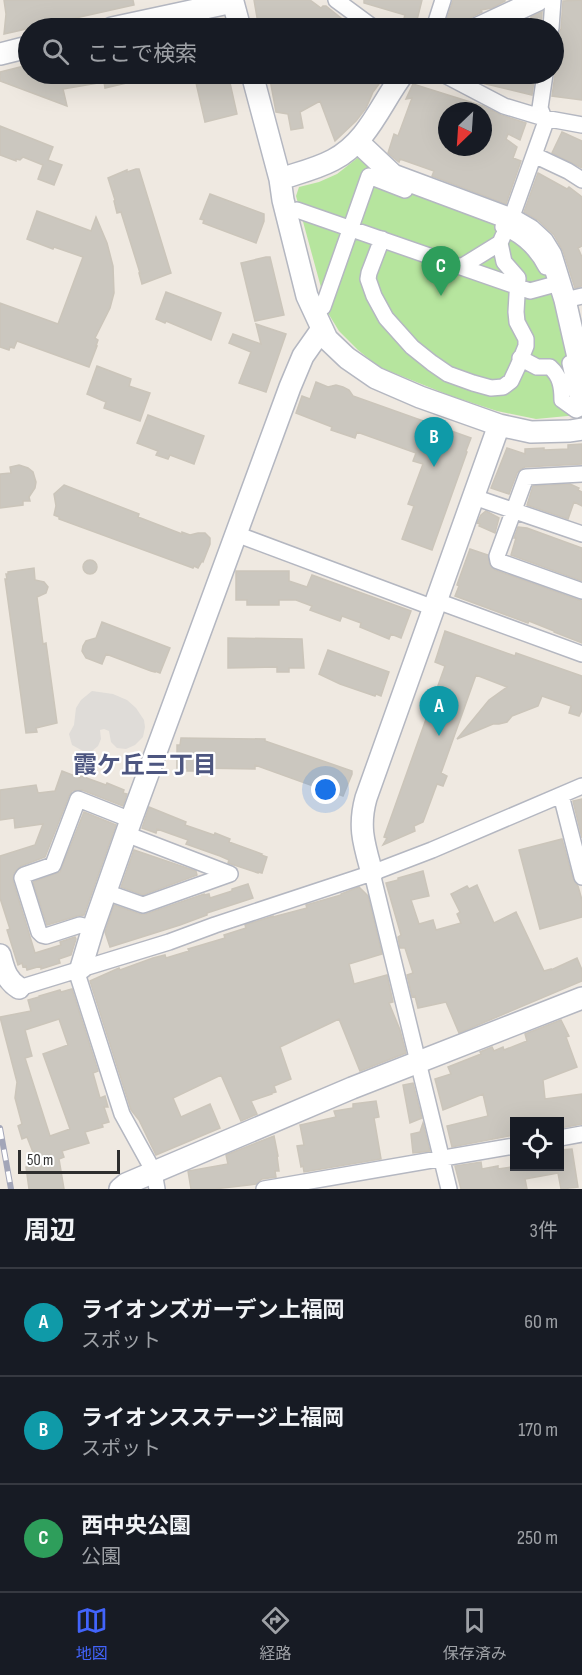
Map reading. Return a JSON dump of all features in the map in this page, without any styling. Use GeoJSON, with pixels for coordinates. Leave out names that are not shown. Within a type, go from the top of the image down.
{"type":"FeatureCollection","features":[{"type":"Feature","properties":{"kind":"street"},"geometry":{"type":"LineString","coordinates":[[437,18],[442,0]]}},
{"type":"Feature","properties":{"kind":"street"},"geometry":{"type":"LineString","coordinates":[[499,18],[538,0]]}},
{"type":"Feature","properties":{"kind":"street"},"geometry":{"type":"LineString","coordinates":[[552,18],[554,0]]}},
{"type":"Feature","properties":{"kind":"street"},"geometry":{"type":"LineString","coordinates":[[156,18],[232,1],[237,18]]}},
{"type":"Feature","properties":{"kind":"street"},"geometry":{"type":"LineString","coordinates":[[344,3],[362,18]]}},
{"type":"Feature","properties":{"kind":"street"},"geometry":{"type":"LineString","coordinates":[[0,54],[18,50]]}},
{"type":"Feature","properties":{"kind":"street"},"geometry":{"type":"LineString","coordinates":[[255,84],[280,179],[307,296],[327,339],[347,358],[376,378],[420,397],[499,425],[531,432],[582,429]]}},
{"type":"Feature","properties":{"kind":"street"},"geometry":{"type":"LineString","coordinates":[[280,179],[335,160],[358,141],[396,84]]}},
{"type":"Feature","properties":{"kind":"street"},"geometry":{"type":"LineString","coordinates":[[462,84],[504,106],[544,118],[582,125]]}},
{"type":"Feature","properties":{"kind":"street"},"geometry":{"type":"LineString","coordinates":[[461,267],[500,243],[509,224],[544,124],[540,108],[544,84]]}},
{"type":"Feature","properties":{"kind":"street"},"geometry":{"type":"LineString","coordinates":[[358,141],[393,175],[509,224]]}},
{"type":"Feature","properties":{"kind":"street"},"geometry":{"type":"LineString","coordinates":[[534,155],[582,180]]}},
{"type":"Feature","properties":{"kind":"street"},"geometry":{"type":"LineString","coordinates":[[323,307],[369,176],[530,230],[543,242],[551,255],[566,294],[582,375]]}},
{"type":"Feature","properties":{"kind":"street"},"geometry":{"type":"LineString","coordinates":[[297,210],[530,291],[566,294]]}},
{"type":"Feature","properties":{"kind":"street"},"geometry":{"type":"LineString","coordinates":[[382,240],[368,279],[386,318],[412,346],[448,374],[491,388],[503,387],[511,381],[526,346],[526,339],[517,322],[518,278],[504,262],[500,243]]}},
{"type":"Feature","properties":{"kind":"street"},"geometry":{"type":"LineString","coordinates":[[520,358],[537,368],[550,367],[556,372],[561,380],[562,400],[576,410],[580,408],[566,294]]}},
{"type":"Feature","properties":{"kind":"street"},"geometry":{"type":"LineString","coordinates":[[155,1181],[122,1114],[79,969],[128,827],[298,366],[322,329]]}},
{"type":"Feature","properties":{"kind":"street"},"geometry":{"type":"LineString","coordinates":[[449,1189],[362,835],[361,821],[499,425]]}},
{"type":"Feature","properties":{"kind":"street"},"geometry":{"type":"LineString","coordinates":[[582,474],[526,477],[497,556],[498,561],[582,591]]}},
{"type":"Feature","properties":{"kind":"street"},"geometry":{"type":"LineString","coordinates":[[474,497],[513,511],[581,530]]}},
{"type":"Feature","properties":{"kind":"street"},"geometry":{"type":"LineString","coordinates":[[236,534],[582,654]]}},
{"type":"Feature","properties":{"kind":"street"},"geometry":{"type":"LineString","coordinates":[[0,955],[5,975],[19,988],[169,942],[215,924],[372,873],[582,786]]}},
{"type":"Feature","properties":{"kind":"street"},"geometry":{"type":"LineString","coordinates":[[561,795],[582,877]]}},
{"type":"Feature","properties":{"kind":"street"},"geometry":{"type":"LineString","coordinates":[[93,928],[80,925],[46,936],[42,935],[39,932],[22,878],[24,875],[53,865],[78,799],[128,827],[230,874],[143,905],[106,892]]}},
{"type":"Feature","properties":{"kind":"street"},"geometry":{"type":"LineString","coordinates":[[120,1189],[126,1184],[155,1181],[352,1088],[582,998]]}},
{"type":"Feature","properties":{"kind":"street"},"geometry":{"type":"LineString","coordinates":[[564,1137],[582,1134]]}},
{"type":"Feature","properties":{"kind":"street"},"geometry":{"type":"LineString","coordinates":[[264,1189],[510,1147]]}},
{"type":"Feature","properties":{"kind":"green space"},"geometry":{"type":"Polygon","coordinates":[[[360,156],[507,225],[553,279],[578,415],[536,419],[497,411],[451,396],[379,367],[339,331],[328,313],[296,196],[299,187],[337,174],[360,156]]]}},
{"type":"Feature","properties":{"kind":"shaded area"},"geometry":{"type":"Polygon","coordinates":[[[92,691],[113,694],[127,700],[136,708],[144,720],[145,727],[143,737],[135,745],[126,749],[117,748],[111,742],[109,731],[104,729],[100,730],[101,739],[92,751],[83,751],[72,745],[69,734],[74,725],[76,708],[81,700],[92,691]]]}},
{"type":"Feature","properties":{"kind":"building"},"geometry":{"type":"Polygon","coordinates":[[[4,0],[133,0],[134,5],[76,18],[18,18],[18,31],[4,34],[6,14],[4,0]]]}},
{"type":"Feature","properties":{"kind":"building"},"geometry":{"type":"Polygon","coordinates":[[[254,0],[310,0],[321,8],[326,6],[341,18],[257,18],[254,0]]]}},
{"type":"Feature","properties":{"kind":"building"},"geometry":{"type":"Polygon","coordinates":[[[364,0],[422,0],[418,18],[404,18],[405,15],[364,3],[364,0]]]}},
{"type":"Feature","properties":{"kind":"building"},"geometry":{"type":"Polygon","coordinates":[[[453,0],[505,0],[492,8],[481,10],[482,12],[471,18],[447,18],[453,0]]]}},
{"type":"Feature","properties":{"kind":"building"},"geometry":{"type":"Polygon","coordinates":[[[582,0],[582,100],[552,96],[554,84],[564,84],[563,1],[582,0]]]}},
{"type":"Feature","properties":{"kind":"building"},"geometry":{"type":"Polygon","coordinates":[[[542,12],[542,18],[531,17],[542,12]]]}},
{"type":"Feature","properties":{"kind":"building"},"geometry":{"type":"Polygon","coordinates":[[[18,68],[18,84],[92,84],[63,89],[67,106],[0,81],[0,72],[18,68]]]}},
{"type":"Feature","properties":{"kind":"building"},"geometry":{"type":"Polygon","coordinates":[[[104,84],[122,84],[105,88],[104,84]]]}},
{"type":"Feature","properties":{"kind":"building"},"geometry":{"type":"Polygon","coordinates":[[[196,84],[230,84],[237,114],[205,122],[196,84]]]}},
{"type":"Feature","properties":{"kind":"building"},"geometry":{"type":"Polygon","coordinates":[[[271,84],[379,84],[356,121],[335,141],[320,101],[300,112],[303,128],[291,130],[288,114],[276,112],[271,84]]]}},
{"type":"Feature","properties":{"kind":"building"},"geometry":{"type":"Polygon","coordinates":[[[413,84],[470,102],[438,102],[438,156],[492,156],[492,110],[526,123],[520,140],[508,134],[506,139],[517,147],[513,158],[521,161],[506,204],[432,176],[434,171],[400,159],[399,162],[388,153],[394,134],[398,136],[412,98],[406,99],[413,84]]]}},
{"type":"Feature","properties":{"kind":"building"},"geometry":{"type":"Polygon","coordinates":[[[486,84],[534,84],[532,95],[486,84]]]}},
{"type":"Feature","properties":{"kind":"building"},"geometry":{"type":"Polygon","coordinates":[[[0,126],[53,147],[48,160],[62,165],[54,185],[38,179],[43,165],[23,157],[16,161],[0,155],[0,126]]]}},
{"type":"Feature","properties":{"kind":"building"},"geometry":{"type":"Polygon","coordinates":[[[562,132],[582,141],[582,168],[552,153],[562,132]]]}},
{"type":"Feature","properties":{"kind":"building"},"geometry":{"type":"Polygon","coordinates":[[[139,169],[171,273],[142,284],[121,212],[117,213],[108,178],[127,170],[127,172],[139,169]]]}},
{"type":"Feature","properties":{"kind":"building"},"geometry":{"type":"Polygon","coordinates":[[[538,173],[567,189],[569,187],[582,197],[582,246],[578,248],[582,257],[582,286],[575,288],[563,251],[554,235],[538,220],[524,212],[538,173]]]}},
{"type":"Feature","properties":{"kind":"building"},"geometry":{"type":"Polygon","coordinates":[[[210,194],[264,214],[264,221],[256,243],[203,223],[204,220],[200,219],[210,194]]]}},
{"type":"Feature","properties":{"kind":"building"},"geometry":{"type":"Polygon","coordinates":[[[37,211],[91,231],[96,217],[107,243],[113,266],[114,293],[110,308],[95,338],[98,340],[97,346],[89,367],[17,341],[14,348],[10,347],[9,350],[0,347],[0,303],[58,324],[83,257],[27,239],[37,211]]]}},
{"type":"Feature","properties":{"kind":"building"},"geometry":{"type":"Polygon","coordinates":[[[270,257],[284,315],[255,321],[241,263],[270,257]]]}},
{"type":"Feature","properties":{"kind":"building"},"geometry":{"type":"Polygon","coordinates":[[[166,292],[221,313],[211,340],[156,319],[166,292]]]}},
{"type":"Feature","properties":{"kind":"building"},"geometry":{"type":"Polygon","coordinates":[[[256,324],[286,334],[266,392],[239,383],[251,352],[229,343],[233,334],[261,344],[256,324]]]}},
{"type":"Feature","properties":{"kind":"building"},"geometry":{"type":"Polygon","coordinates":[[[97,366],[131,379],[129,386],[150,393],[140,421],[104,408],[106,402],[87,394],[97,366]]]}},
{"type":"Feature","properties":{"kind":"building"},"geometry":{"type":"Polygon","coordinates":[[[316,382],[328,387],[336,385],[343,387],[353,396],[471,438],[432,550],[402,539],[414,506],[408,504],[423,464],[413,461],[416,453],[357,432],[355,438],[331,430],[332,427],[296,413],[302,396],[310,399],[316,382]]]}},
{"type":"Feature","properties":{"kind":"building"},"geometry":{"type":"Polygon","coordinates":[[[148,415],[204,436],[194,464],[170,455],[168,459],[156,455],[158,451],[137,443],[148,415]]]}},
{"type":"Feature","properties":{"kind":"building"},"geometry":{"type":"Polygon","coordinates":[[[582,444],[582,464],[525,467],[517,473],[509,494],[491,488],[507,448],[525,454],[525,449],[568,449],[568,445],[582,444]]]}},
{"type":"Feature","properties":{"kind":"building"},"geometry":{"type":"Polygon","coordinates":[[[19,465],[33,472],[36,482],[29,497],[30,501],[23,501],[23,505],[0,508],[0,474],[11,473],[10,467],[19,465]]]}},
{"type":"Feature","properties":{"kind":"building"},"geometry":{"type":"Polygon","coordinates":[[[570,484],[582,492],[582,506],[574,502],[568,519],[527,505],[533,486],[570,484]]]}},
{"type":"Feature","properties":{"kind":"building"},"geometry":{"type":"Polygon","coordinates":[[[64,485],[139,514],[138,517],[182,534],[182,532],[190,535],[205,533],[210,538],[210,544],[203,562],[198,568],[194,566],[193,568],[59,519],[54,515],[56,506],[54,494],[64,485]]]}},
{"type":"Feature","properties":{"kind":"building"},"geometry":{"type":"Polygon","coordinates":[[[486,511],[499,518],[495,533],[477,523],[486,511]]]}},
{"type":"Feature","properties":{"kind":"building"},"geometry":{"type":"Polygon","coordinates":[[[518,527],[527,528],[582,548],[582,581],[511,555],[518,527]]]}},
{"type":"Feature","properties":{"kind":"building"},"geometry":{"type":"Polygon","coordinates":[[[470,549],[488,555],[489,563],[495,570],[582,601],[582,643],[529,621],[528,623],[455,596],[470,549]]]}},
{"type":"Feature","properties":{"kind":"building"},"geometry":{"type":"Polygon","coordinates":[[[90,560],[95,562],[97,567],[95,572],[90,574],[85,572],[83,567],[85,562],[90,560]]]}},
{"type":"Feature","properties":{"kind":"building"},"geometry":{"type":"Polygon","coordinates":[[[34,568],[35,580],[44,582],[48,587],[46,593],[37,597],[57,723],[36,728],[37,732],[26,733],[5,579],[7,579],[8,572],[34,568]]]}},
{"type":"Feature","properties":{"kind":"building"},"geometry":{"type":"Polygon","coordinates":[[[236,571],[289,571],[289,581],[307,587],[312,575],[411,611],[401,638],[391,634],[389,639],[360,627],[361,623],[342,616],[340,621],[310,610],[312,606],[296,600],[279,600],[279,605],[247,605],[247,600],[236,600],[236,571]]]}},
{"type":"Feature","properties":{"kind":"building"},"geometry":{"type":"Polygon","coordinates":[[[102,622],[170,648],[160,673],[106,654],[102,664],[86,658],[82,651],[83,646],[86,641],[96,638],[102,622]]]}},
{"type":"Feature","properties":{"kind":"building"},"geometry":{"type":"Polygon","coordinates":[[[445,631],[515,656],[516,653],[582,676],[582,710],[579,716],[569,713],[571,706],[542,696],[538,706],[512,716],[507,722],[493,724],[457,739],[489,700],[507,687],[476,675],[441,773],[447,776],[443,786],[437,784],[423,822],[414,826],[415,831],[383,845],[445,666],[435,662],[445,631]]]}},
{"type":"Feature","properties":{"kind":"building"},"geometry":{"type":"Polygon","coordinates":[[[228,638],[302,639],[304,668],[289,668],[289,672],[277,672],[277,667],[228,668],[228,638]]]}},
{"type":"Feature","properties":{"kind":"building"},"geometry":{"type":"Polygon","coordinates":[[[328,650],[389,672],[381,696],[340,684],[319,674],[328,650]]]}},
{"type":"Feature","properties":{"kind":"building"},"geometry":{"type":"Polygon","coordinates":[[[181,738],[265,739],[265,741],[352,771],[352,774],[343,796],[255,765],[255,769],[199,768],[199,771],[187,771],[187,768],[177,768],[177,745],[180,745],[181,738]]]}},
{"type":"Feature","properties":{"kind":"building"},"geometry":{"type":"Polygon","coordinates":[[[62,771],[106,785],[107,783],[124,790],[123,793],[127,794],[123,806],[82,790],[72,791],[45,857],[21,866],[14,873],[13,881],[35,953],[61,945],[60,942],[75,937],[76,939],[71,955],[59,959],[60,963],[41,969],[41,966],[27,970],[22,963],[18,965],[7,930],[10,929],[0,898],[0,856],[35,845],[43,824],[15,828],[14,818],[0,820],[0,790],[36,785],[38,793],[55,791],[62,771]]]}},
{"type":"Feature","properties":{"kind":"building"},"geometry":{"type":"Polygon","coordinates":[[[582,799],[582,838],[573,801],[582,799]]]}},
{"type":"Feature","properties":{"kind":"building"},"geometry":{"type":"Polygon","coordinates":[[[149,807],[186,822],[185,825],[214,835],[215,833],[230,839],[229,842],[262,854],[267,857],[262,873],[228,863],[229,860],[186,844],[188,840],[157,829],[156,833],[142,828],[149,807]]]}},
{"type":"Feature","properties":{"kind":"building"},"geometry":{"type":"Polygon","coordinates":[[[84,812],[116,825],[84,915],[47,925],[33,882],[60,872],[84,812]]]}},
{"type":"Feature","properties":{"kind":"building"},"geometry":{"type":"Polygon","coordinates":[[[562,839],[573,879],[578,886],[582,900],[582,917],[540,929],[519,850],[562,839]]]}},
{"type":"Feature","properties":{"kind":"building"},"geometry":{"type":"Polygon","coordinates":[[[134,850],[196,871],[197,875],[143,895],[121,887],[134,850]]]}},
{"type":"Feature","properties":{"kind":"building"},"geometry":{"type":"Polygon","coordinates":[[[423,871],[429,896],[411,900],[419,924],[433,920],[436,930],[461,923],[457,914],[460,912],[451,894],[467,886],[469,889],[477,885],[494,923],[516,912],[544,971],[577,958],[582,970],[582,981],[459,1033],[446,1002],[418,1008],[415,996],[412,997],[407,975],[413,973],[405,948],[400,948],[398,937],[401,935],[386,883],[423,871]]]}},
{"type":"Feature","properties":{"kind":"building"},"geometry":{"type":"Polygon","coordinates":[[[248,884],[253,898],[207,913],[207,915],[180,925],[110,947],[105,932],[114,905],[146,914],[204,894],[209,894],[210,898],[248,884]]]}},
{"type":"Feature","properties":{"kind":"building"},"geometry":{"type":"Polygon","coordinates":[[[359,887],[368,896],[382,954],[349,964],[354,984],[387,975],[393,1002],[389,1003],[406,1053],[360,1071],[339,1019],[280,1047],[291,1079],[274,1086],[276,1092],[251,1101],[257,1114],[241,1121],[221,1075],[173,1098],[181,1117],[210,1104],[220,1128],[156,1155],[139,1120],[131,1110],[90,981],[119,968],[120,970],[153,958],[165,955],[166,958],[189,951],[188,949],[225,938],[224,935],[246,928],[245,925],[307,908],[306,905],[359,887]]]}},
{"type":"Feature","properties":{"kind":"building"},"geometry":{"type":"Polygon","coordinates":[[[72,989],[98,1071],[93,1073],[100,1098],[105,1096],[108,1107],[104,1107],[109,1122],[102,1124],[103,1127],[85,1132],[89,1143],[62,1151],[64,1157],[59,1159],[64,1189],[29,1189],[26,1167],[38,1165],[27,1137],[22,1139],[18,1126],[22,1124],[15,1098],[17,1082],[0,1017],[31,1011],[28,1000],[60,990],[61,992],[72,989]],[[59,1019],[25,1030],[32,1056],[25,1058],[50,1136],[70,1129],[43,1054],[68,1045],[59,1019]]]}},
{"type":"Feature","properties":{"kind":"building"},"geometry":{"type":"Polygon","coordinates":[[[561,1020],[569,1036],[566,1037],[577,1067],[543,1080],[545,1099],[582,1094],[582,1124],[564,1127],[564,1117],[510,1117],[510,1136],[452,1147],[447,1126],[488,1116],[483,1094],[443,1110],[435,1079],[451,1074],[448,1067],[481,1054],[480,1052],[492,1047],[494,1051],[503,1047],[504,1050],[527,1041],[525,1034],[561,1020]]]}},
{"type":"Feature","properties":{"kind":"building"},"geometry":{"type":"Polygon","coordinates":[[[413,1083],[422,1118],[410,1123],[403,1085],[413,1083]]]}},
{"type":"Feature","properties":{"kind":"building"},"geometry":{"type":"Polygon","coordinates":[[[376,1101],[379,1117],[374,1118],[381,1159],[304,1172],[297,1146],[304,1145],[300,1125],[336,1117],[334,1111],[353,1108],[353,1104],[376,1101]]]}},
{"type":"Feature","properties":{"kind":"building"},"geometry":{"type":"Polygon","coordinates":[[[423,1123],[430,1151],[413,1153],[411,1134],[420,1132],[423,1123]]]}},
{"type":"Feature","properties":{"kind":"building"},"geometry":{"type":"Polygon","coordinates":[[[274,1136],[279,1171],[275,1171],[276,1177],[262,1179],[256,1184],[249,1185],[191,1189],[188,1171],[228,1164],[226,1155],[274,1136]]]}},
{"type":"Feature","properties":{"kind":"building"},"geometry":{"type":"Polygon","coordinates":[[[572,1149],[578,1187],[561,1189],[558,1173],[525,1179],[527,1189],[461,1189],[455,1166],[481,1162],[482,1169],[498,1166],[498,1169],[510,1167],[510,1171],[564,1171],[564,1150],[572,1149]]]}},
{"type":"Feature","properties":{"kind":"railway"},"geometry":{"type":"LineString","coordinates":[[0,1128],[11,1189]]}},
{"type":"Feature","properties":{"kind":"place","name":"西中央公園"},"geometry":{"type":"Point","coordinates":[441,296]}},
{"type":"Feature","properties":{"kind":"place","name":"ライオンスステージ上福岡"},"geometry":{"type":"Point","coordinates":[434,467]}},
{"type":"Feature","properties":{"kind":"place","name":"ライオンズガーデン上福岡"},"geometry":{"type":"Point","coordinates":[439,736]}},
{"type":"Feature","properties":{"kind":"district","name":"霞ケ丘三丁目"},"geometry":{"type":"Point","coordinates":[145,765]}}]}
